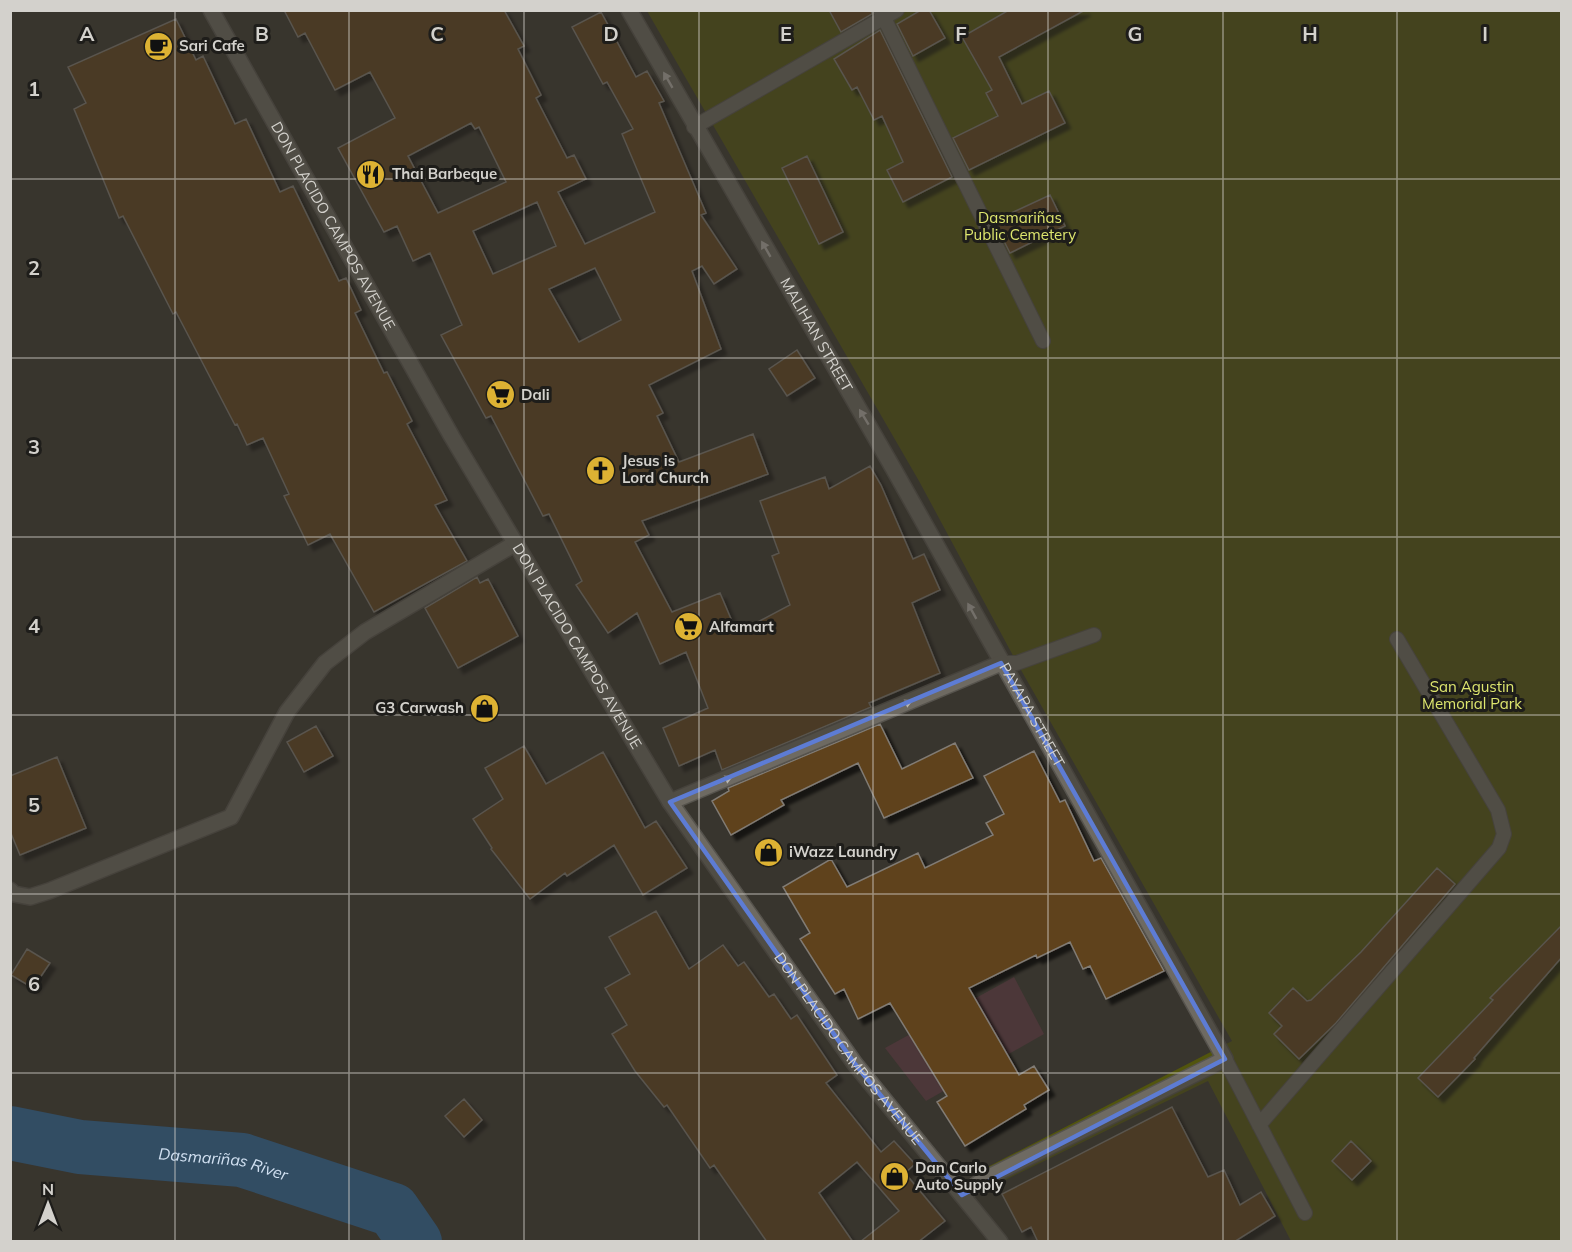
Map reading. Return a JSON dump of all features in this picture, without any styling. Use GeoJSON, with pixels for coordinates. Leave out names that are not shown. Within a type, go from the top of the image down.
{"type":"FeatureCollection","features":[{"type":"Feature","properties":{"kind":"street","name":"DON PLACIDO CAMPOS AVENUE"},"geometry":{"type":"LineString","coordinates":[[211,10],[452,436],[670,802],[855,1064],[1000,1242]]}},
{"type":"Feature","properties":{"kind":"street","name":"MALIHAN STREET"},"geometry":{"type":"LineString","coordinates":[[629,10],[694,127],[893,468],[1001,663]]}},
{"type":"Feature","properties":{"kind":"street"},"geometry":{"type":"LineString","coordinates":[[10,890],[14,894],[30,897],[49,891],[231,817],[287,712],[325,663],[365,632],[516,543]]}},
{"type":"Feature","properties":{"kind":"street","name":"PAYAPA STREET"},"geometry":{"type":"LineString","coordinates":[[670,802],[1001,663],[1222,1054]]}},
{"type":"Feature","properties":{"kind":"street"},"geometry":{"type":"LineString","coordinates":[[962,1195],[983,1180],[1222,1054]]}},
{"type":"Feature","properties":{"kind":"lane"},"geometry":{"type":"LineString","coordinates":[[694,127],[881,15],[897,10]]}},
{"type":"Feature","properties":{"kind":"lane"},"geometry":{"type":"LineString","coordinates":[[881,15],[1043,341]]}},
{"type":"Feature","properties":{"kind":"lane"},"geometry":{"type":"LineString","coordinates":[[1001,663],[1017,663],[1094,635]]}},
{"type":"Feature","properties":{"kind":"lane"},"geometry":{"type":"LineString","coordinates":[[1259,1125],[1499,848],[1503,834],[1498,810],[1397,639]]}},
{"type":"Feature","properties":{"kind":"lane"},"geometry":{"type":"LineString","coordinates":[[1222,1054],[1305,1213]]}},
{"type":"Feature","properties":{"kind":"highlighted area"},"geometry":{"type":"Polygon","coordinates":[[[1001,663],[1225,1059],[962,1195],[855,1064],[670,802],[1001,663]]]}},
{"type":"Feature","properties":{"kind":"shaded area"},"geometry":{"type":"Polygon","coordinates":[[[1014,977],[1044,1034],[926,1101],[885,1048],[1014,977]]]}},
{"type":"Feature","properties":{"kind":"green space"},"geometry":{"type":"Polygon","coordinates":[[[647,11],[1561,11],[1561,1241],[1291,1241],[1208,1081],[989,1188],[978,1172],[1232,1041],[1017,663],[919,481],[647,11]]]}},
{"type":"Feature","properties":{"kind":"building"},"geometry":{"type":"Polygon","coordinates":[[[284,10],[504,10],[524,46],[518,49],[541,95],[536,98],[567,158],[574,155],[586,179],[558,192],[585,244],[655,212],[622,134],[633,129],[607,82],[603,84],[572,27],[601,12],[636,77],[647,71],[664,101],[659,103],[706,213],[701,215],[737,269],[714,284],[702,266],[692,271],[721,349],[649,385],[663,413],[657,416],[679,462],[753,434],[768,474],[642,521],[649,535],[635,542],[672,612],[720,593],[737,633],[790,605],[772,556],[779,553],[760,501],[825,477],[829,489],[870,466],[881,485],[913,559],[924,554],[940,590],[912,603],[940,673],[869,703],[871,707],[722,770],[715,750],[679,766],[663,728],[708,708],[686,652],[660,664],[637,613],[608,633],[576,585],[582,581],[549,514],[543,516],[491,416],[486,418],[441,335],[462,325],[430,253],[413,261],[397,226],[384,232],[338,148],[395,118],[370,72],[335,90],[305,33],[298,37],[284,10]],[[471,123],[408,156],[438,213],[506,182],[479,127],[475,129],[471,123]],[[537,202],[473,231],[493,274],[556,246],[537,202]],[[595,268],[549,289],[579,342],[621,320],[595,268]]]}},
{"type":"Feature","properties":{"kind":"building"},"geometry":{"type":"Polygon","coordinates":[[[829,10],[871,10],[872,14],[841,32],[829,10]]]}},
{"type":"Feature","properties":{"kind":"building"},"geometry":{"type":"Polygon","coordinates":[[[921,10],[929,10],[945,38],[913,56],[897,24],[921,10]]]}},
{"type":"Feature","properties":{"kind":"building"},"geometry":{"type":"Polygon","coordinates":[[[1009,10],[1085,10],[999,57],[1022,104],[1049,91],[1065,123],[969,170],[953,138],[998,116],[986,93],[992,90],[962,37],[1009,10]]]}},
{"type":"Feature","properties":{"kind":"building"},"geometry":{"type":"Polygon","coordinates":[[[176,19],[196,60],[203,56],[235,124],[246,119],[280,192],[293,186],[339,281],[346,278],[361,310],[355,313],[384,373],[387,372],[412,421],[407,424],[447,500],[435,505],[467,561],[374,612],[330,534],[308,545],[284,496],[289,494],[263,438],[247,445],[237,424],[235,425],[176,312],[173,314],[123,216],[119,218],[74,109],[86,103],[68,67],[176,19]]]}},
{"type":"Feature","properties":{"kind":"building"},"geometry":{"type":"Polygon","coordinates":[[[880,30],[952,177],[903,202],[887,170],[903,162],[882,116],[874,120],[857,87],[852,90],[834,59],[880,30]]]}},
{"type":"Feature","properties":{"kind":"building"},"geometry":{"type":"Polygon","coordinates":[[[807,156],[843,232],[819,244],[782,168],[807,156]]]}},
{"type":"Feature","properties":{"kind":"building"},"geometry":{"type":"Polygon","coordinates":[[[1050,195],[1065,226],[1010,253],[994,221],[1050,195]]]}},
{"type":"Feature","properties":{"kind":"building"},"geometry":{"type":"Polygon","coordinates":[[[797,350],[815,378],[787,396],[769,369],[797,350]]]}},
{"type":"Feature","properties":{"kind":"building"},"geometry":{"type":"Polygon","coordinates":[[[477,577],[480,583],[488,579],[518,636],[458,668],[425,608],[477,577]]]}},
{"type":"Feature","properties":{"kind":"building"},"geometry":{"type":"Polygon","coordinates":[[[880,724],[902,769],[955,743],[973,778],[884,818],[858,763],[781,800],[784,805],[731,835],[712,801],[729,791],[728,788],[880,724]]]}},
{"type":"Feature","properties":{"kind":"building"},"geometry":{"type":"Polygon","coordinates":[[[316,726],[333,756],[304,772],[287,742],[316,726]]]}},
{"type":"Feature","properties":{"kind":"building"},"geometry":{"type":"Polygon","coordinates":[[[524,746],[546,784],[603,752],[645,828],[656,821],[687,868],[643,895],[614,845],[567,876],[565,873],[530,899],[491,849],[473,819],[503,799],[485,768],[524,746]]]}},
{"type":"Feature","properties":{"kind":"building"},"geometry":{"type":"Polygon","coordinates":[[[1034,751],[1060,802],[1065,800],[1094,861],[1101,858],[1164,971],[1106,999],[1090,966],[1083,969],[1070,942],[1037,958],[1036,955],[969,988],[1019,1075],[1034,1066],[1049,1090],[1024,1105],[1026,1109],[965,1146],[937,1102],[947,1096],[890,1003],[858,1019],[844,989],[835,994],[800,939],[810,933],[783,887],[831,859],[847,887],[918,853],[925,868],[993,835],[986,823],[1004,814],[984,776],[1034,751]]]}},
{"type":"Feature","properties":{"kind":"building"},"geometry":{"type":"Polygon","coordinates":[[[57,757],[86,828],[20,855],[10,831],[10,776],[57,757]]]}},
{"type":"Feature","properties":{"kind":"building"},"geometry":{"type":"Polygon","coordinates":[[[1437,868],[1455,884],[1336,1023],[1299,1059],[1274,1034],[1282,1026],[1269,1013],[1293,988],[1307,1001],[1311,1000],[1361,952],[1437,868]]]}},
{"type":"Feature","properties":{"kind":"building"},"geometry":{"type":"Polygon","coordinates":[[[656,911],[689,969],[723,945],[738,966],[744,962],[769,997],[774,994],[791,1019],[797,1015],[837,1075],[826,1083],[881,1152],[894,1141],[915,1164],[905,1173],[945,1221],[918,1242],[860,1242],[899,1211],[857,1162],[819,1193],[853,1242],[767,1242],[714,1165],[710,1168],[667,1105],[664,1107],[635,1071],[612,1034],[627,1025],[605,988],[630,974],[609,937],[656,911]]]}},
{"type":"Feature","properties":{"kind":"building"},"geometry":{"type":"Polygon","coordinates":[[[1562,925],[1562,957],[1475,1059],[1438,1097],[1418,1078],[1493,1000],[1490,998],[1562,925]]]}},
{"type":"Feature","properties":{"kind":"building"},"geometry":{"type":"Polygon","coordinates":[[[27,949],[50,963],[33,988],[11,975],[27,949]]]}},
{"type":"Feature","properties":{"kind":"building"},"geometry":{"type":"Polygon","coordinates":[[[464,1099],[482,1120],[464,1137],[445,1116],[464,1099]]]}},
{"type":"Feature","properties":{"kind":"building"},"geometry":{"type":"Polygon","coordinates":[[[1172,1107],[1208,1177],[1224,1170],[1240,1205],[1261,1192],[1275,1216],[1234,1242],[1038,1242],[1031,1227],[1022,1232],[1002,1194],[1172,1107]]]}},
{"type":"Feature","properties":{"kind":"building"},"geometry":{"type":"Polygon","coordinates":[[[1351,1141],[1371,1161],[1352,1180],[1332,1161],[1351,1141]]]}},
{"type":"Feature","properties":{"kind":"waterway","name":"Dasmariñas River"},"geometry":{"type":"LineString","coordinates":[[10,1133],[80,1147],[242,1160],[393,1210],[415,1242]]}},
{"type":"Feature","properties":{"kind":"place","name":"Sari Cafe"},"geometry":{"type":"Point","coordinates":[158,46]}},
{"type":"Feature","properties":{"kind":"place","name":"Thai Barbeque"},"geometry":{"type":"Point","coordinates":[371,174]}},
{"type":"Feature","properties":{"kind":"place","name":"Dali"},"geometry":{"type":"Point","coordinates":[500,395]}},
{"type":"Feature","properties":{"kind":"place","name":"Jesus is Lord Church"},"geometry":{"type":"Point","coordinates":[601,470]}},
{"type":"Feature","properties":{"kind":"place","name":"Alfamart"},"geometry":{"type":"Point","coordinates":[688,627]}},
{"type":"Feature","properties":{"kind":"place","name":"G3 Carwash"},"geometry":{"type":"Point","coordinates":[485,708]}},
{"type":"Feature","properties":{"kind":"place","name":"iWazz Laundry"},"geometry":{"type":"Point","coordinates":[768,852]}},
{"type":"Feature","properties":{"kind":"place","name":"Dan Carlo Auto Supply"},"geometry":{"type":"Point","coordinates":[894,1177]}},
{"type":"Feature","properties":{"kind":"park label","name":"Dasmariñas Public Cemetery"},"geometry":{"type":"Point","coordinates":[1020,226]}},
{"type":"Feature","properties":{"kind":"park label","name":"San Agustin Memorial Park"},"geometry":{"type":"Point","coordinates":[1472,696]}}]}
